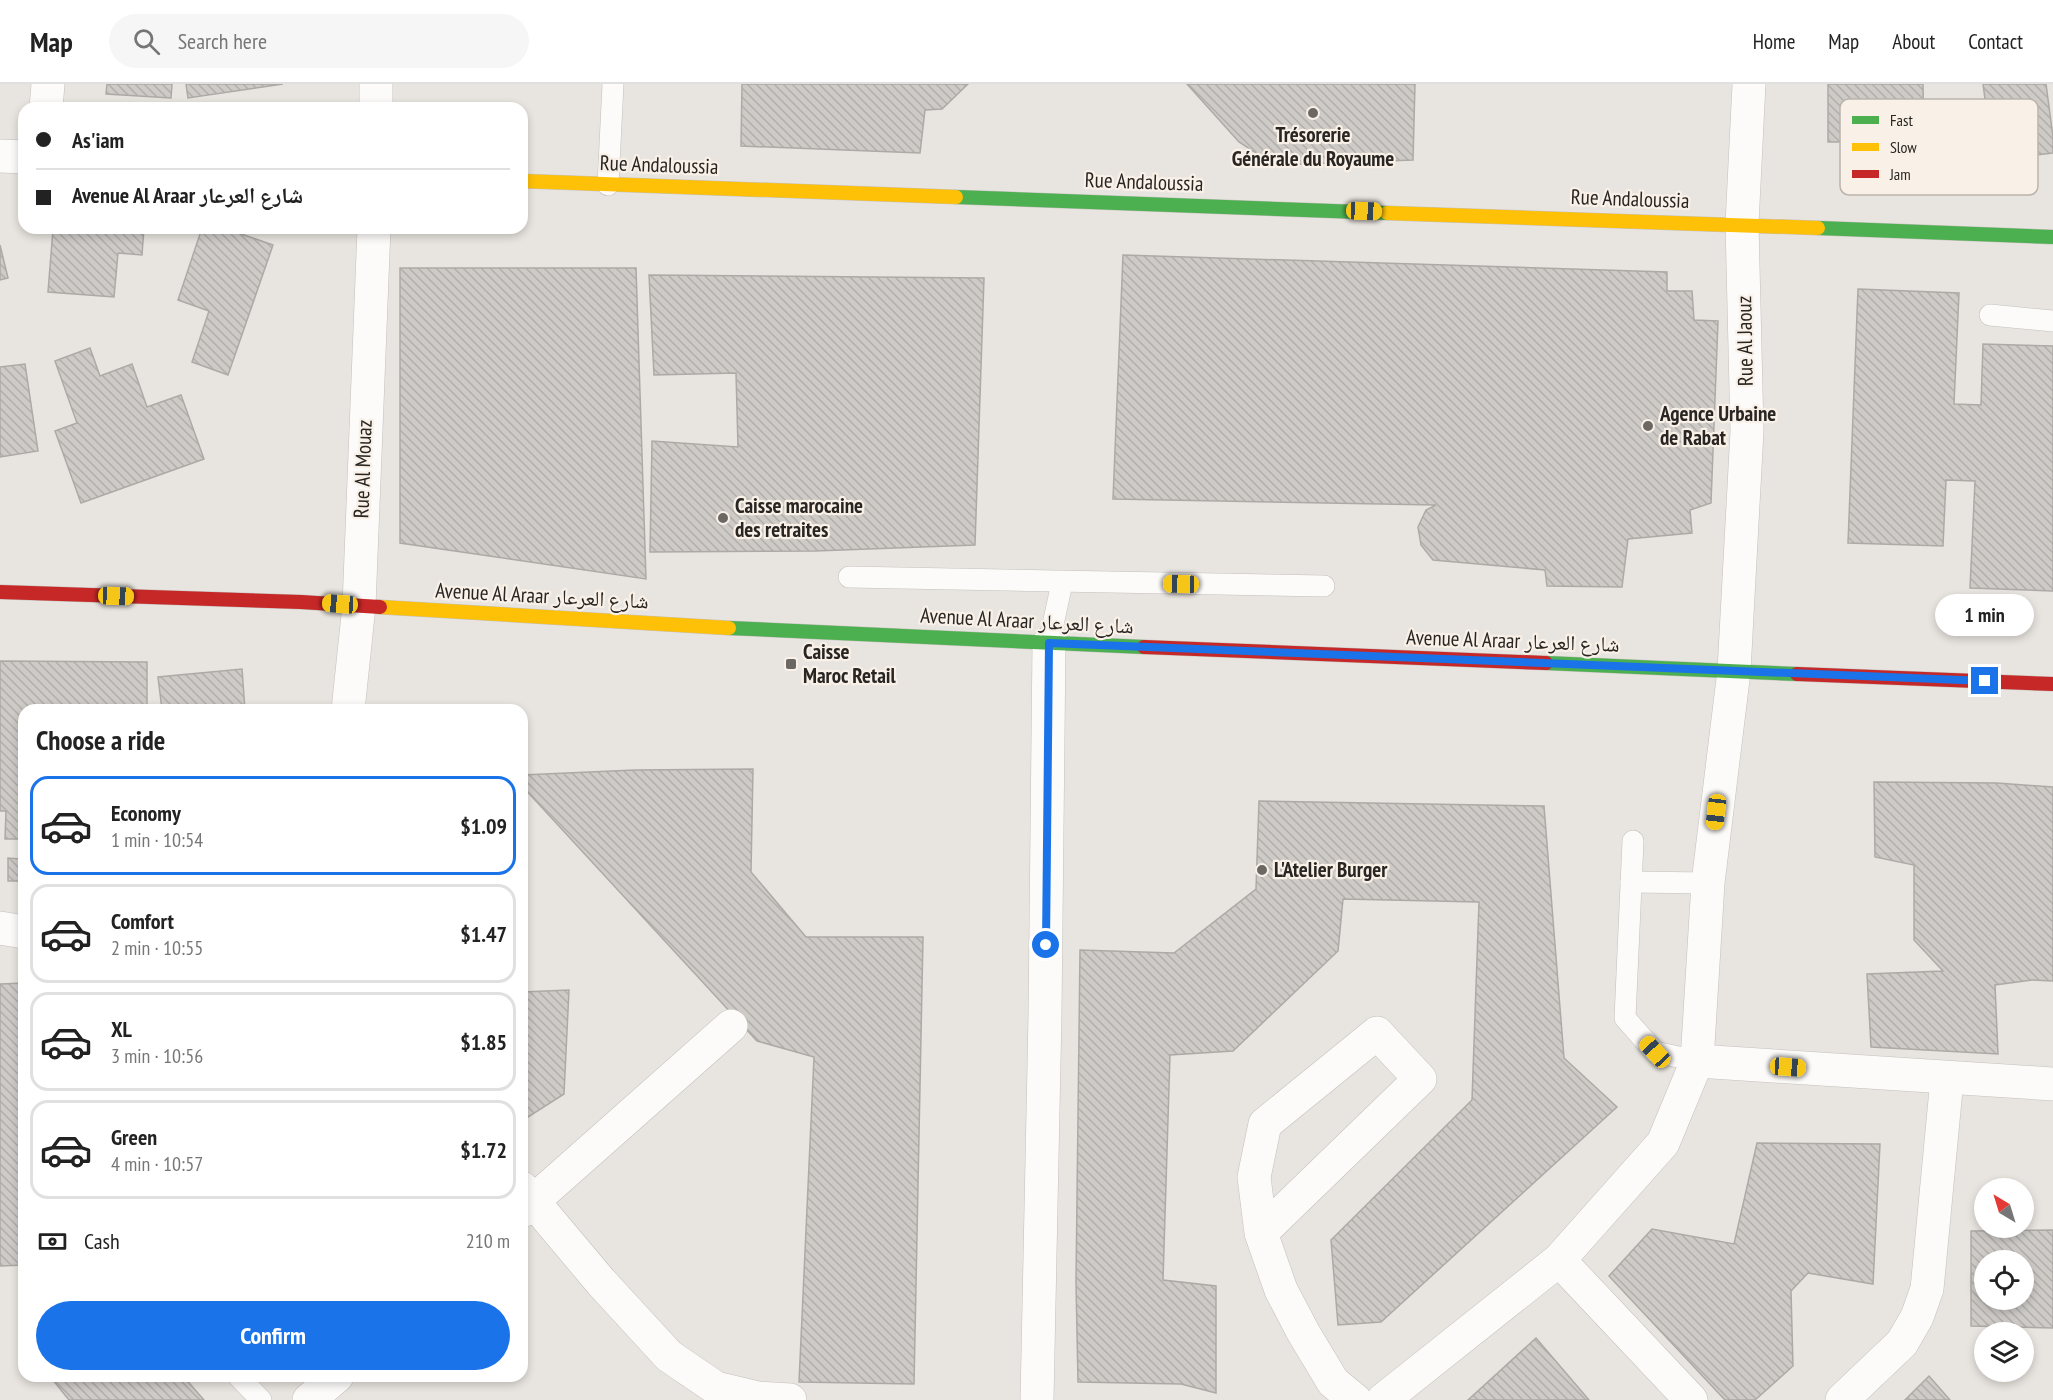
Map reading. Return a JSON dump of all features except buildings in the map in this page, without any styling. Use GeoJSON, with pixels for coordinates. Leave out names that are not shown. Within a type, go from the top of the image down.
{"type":"FeatureCollection","features":[{"type":"Feature","properties":{"kind":"street"},"geometry":{"type":"LineString","coordinates":[[46,102],[48,84]]}},
{"type":"Feature","properties":{"kind":"street"},"geometry":{"type":"LineString","coordinates":[[376,84],[376,102]]}},
{"type":"Feature","properties":{"kind":"street","name":"Rue Al Jaouz"},"geometry":{"type":"LineString","coordinates":[[1383,1400],[1558,1260],[1663,1143],[1697,1061],[1708,883],[1734,671],[1747,431],[1742,224],[1749,84]]}},
{"type":"Feature","properties":{"kind":"street"},"geometry":{"type":"LineString","coordinates":[[0,156],[18,157]]}},
{"type":"Feature","properties":{"kind":"street","name":"Rue Andaloussia"},"geometry":{"type":"LineString","coordinates":[[528,181],[2053,237]]}},
{"type":"Feature","properties":{"kind":"street","name":"Rue Al Mouaz"},"geometry":{"type":"LineString","coordinates":[[349,704],[359,606],[374,234]]}},
{"type":"Feature","properties":{"kind":"street","name":"Avenue Al Araar شارع العرعار"},"geometry":{"type":"LineString","coordinates":[[0,592],[290,602],[787,631],[1049,643],[2053,684]]}},
{"type":"Feature","properties":{"kind":"street"},"geometry":{"type":"LineString","coordinates":[[1037,1400],[1045,1015],[1049,643]]}},
{"type":"Feature","properties":{"kind":"street"},"geometry":{"type":"LineString","coordinates":[[0,928],[18,931]]}},
{"type":"Feature","properties":{"kind":"street"},"geometry":{"type":"LineString","coordinates":[[528,1198],[731,1026]]}},
{"type":"Feature","properties":{"kind":"street"},"geometry":{"type":"LineString","coordinates":[[1261,1233],[1420,1078],[1377,1033],[1265,1124],[1254,1177],[1261,1233],[1281,1290],[1333,1382],[1355,1400]]}},
{"type":"Feature","properties":{"kind":"street"},"geometry":{"type":"LineString","coordinates":[[1697,1061],[2053,1084]]}},
{"type":"Feature","properties":{"kind":"street"},"geometry":{"type":"LineString","coordinates":[[1842,1400],[1902,1343],[1917,1317],[1927,1289],[1947,1078]]}},
{"type":"Feature","properties":{"kind":"street"},"geometry":{"type":"LineString","coordinates":[[528,1202],[669,1356],[716,1388],[758,1398],[790,1400]]}},
{"type":"Feature","properties":{"kind":"street"},"geometry":{"type":"LineString","coordinates":[[1558,1260],[1691,1400]]}},
{"type":"Feature","properties":{"kind":"street"},"geometry":{"type":"LineString","coordinates":[[309,1400],[329,1382]]}},
{"type":"Feature","properties":{"kind":"lane"},"geometry":{"type":"LineString","coordinates":[[608,185],[613,84]]}},
{"type":"Feature","properties":{"kind":"lane"},"geometry":{"type":"LineString","coordinates":[[1990,315],[2053,321]]}},
{"type":"Feature","properties":{"kind":"lane"},"geometry":{"type":"LineString","coordinates":[[849,577],[1062,583],[1324,586]]}},
{"type":"Feature","properties":{"kind":"lane"},"geometry":{"type":"LineString","coordinates":[[1049,643],[1062,583]]}},
{"type":"Feature","properties":{"kind":"lane"},"geometry":{"type":"LineString","coordinates":[[1633,841],[1625,1018],[1655,1052],[1697,1061]]}},
{"type":"Feature","properties":{"kind":"lane"},"geometry":{"type":"LineString","coordinates":[[1631,882],[1708,883]]}},
{"type":"Feature","properties":{"kind":"lane"},"geometry":{"type":"LineString","coordinates":[[244,1382],[261,1400]]}},
{"type":"Feature","properties":{"kind":"traffic: fast"},"geometry":{"type":"LineString","coordinates":[[956,197],[1387,213]]}},
{"type":"Feature","properties":{"kind":"traffic: fast"},"geometry":{"type":"LineString","coordinates":[[1818,228],[2053,237]]}},
{"type":"Feature","properties":{"kind":"traffic: fast"},"geometry":{"type":"LineString","coordinates":[[729,628],[1144,647]]}},
{"type":"Feature","properties":{"kind":"traffic: fast"},"geometry":{"type":"LineString","coordinates":[[1546,663],[1797,674]]}},
{"type":"Feature","properties":{"kind":"traffic: slow"},"geometry":{"type":"LineString","coordinates":[[528,181],[956,197]]}},
{"type":"Feature","properties":{"kind":"traffic: slow"},"geometry":{"type":"LineString","coordinates":[[1387,213],[1818,228]]}},
{"type":"Feature","properties":{"kind":"traffic: slow"},"geometry":{"type":"LineString","coordinates":[[380,607],[729,628]]}},
{"type":"Feature","properties":{"kind":"traffic: jam"},"geometry":{"type":"LineString","coordinates":[[0,592],[301,602],[380,607]]}},
{"type":"Feature","properties":{"kind":"traffic: jam"},"geometry":{"type":"LineString","coordinates":[[1144,647],[1546,663]]}},
{"type":"Feature","properties":{"kind":"traffic: jam"},"geometry":{"type":"LineString","coordinates":[[1797,674],[2053,684]]}},
{"type":"Feature","properties":{"kind":"place","name":"Trésorerie Générale du Royaume"},"geometry":{"type":"Point","coordinates":[1313,113]}},
{"type":"Feature","properties":{"kind":"place","name":"Agence Urbaine de Rabat"},"geometry":{"type":"Point","coordinates":[1648,426]}},
{"type":"Feature","properties":{"kind":"place","name":"Caisse marocaine des retraites"},"geometry":{"type":"Point","coordinates":[723,518]}},
{"type":"Feature","properties":{"kind":"place","name":"Caisse Maroc Retail"},"geometry":{"type":"Point","coordinates":[791,664]}},
{"type":"Feature","properties":{"kind":"place","name":"L'Atelier Burger"},"geometry":{"type":"Point","coordinates":[1262,870]}},
{"type":"Feature","properties":{"kind":"route"},"geometry":{"type":"LineString","coordinates":[[1046,945],[1049,643],[1985,681]]}}]}
